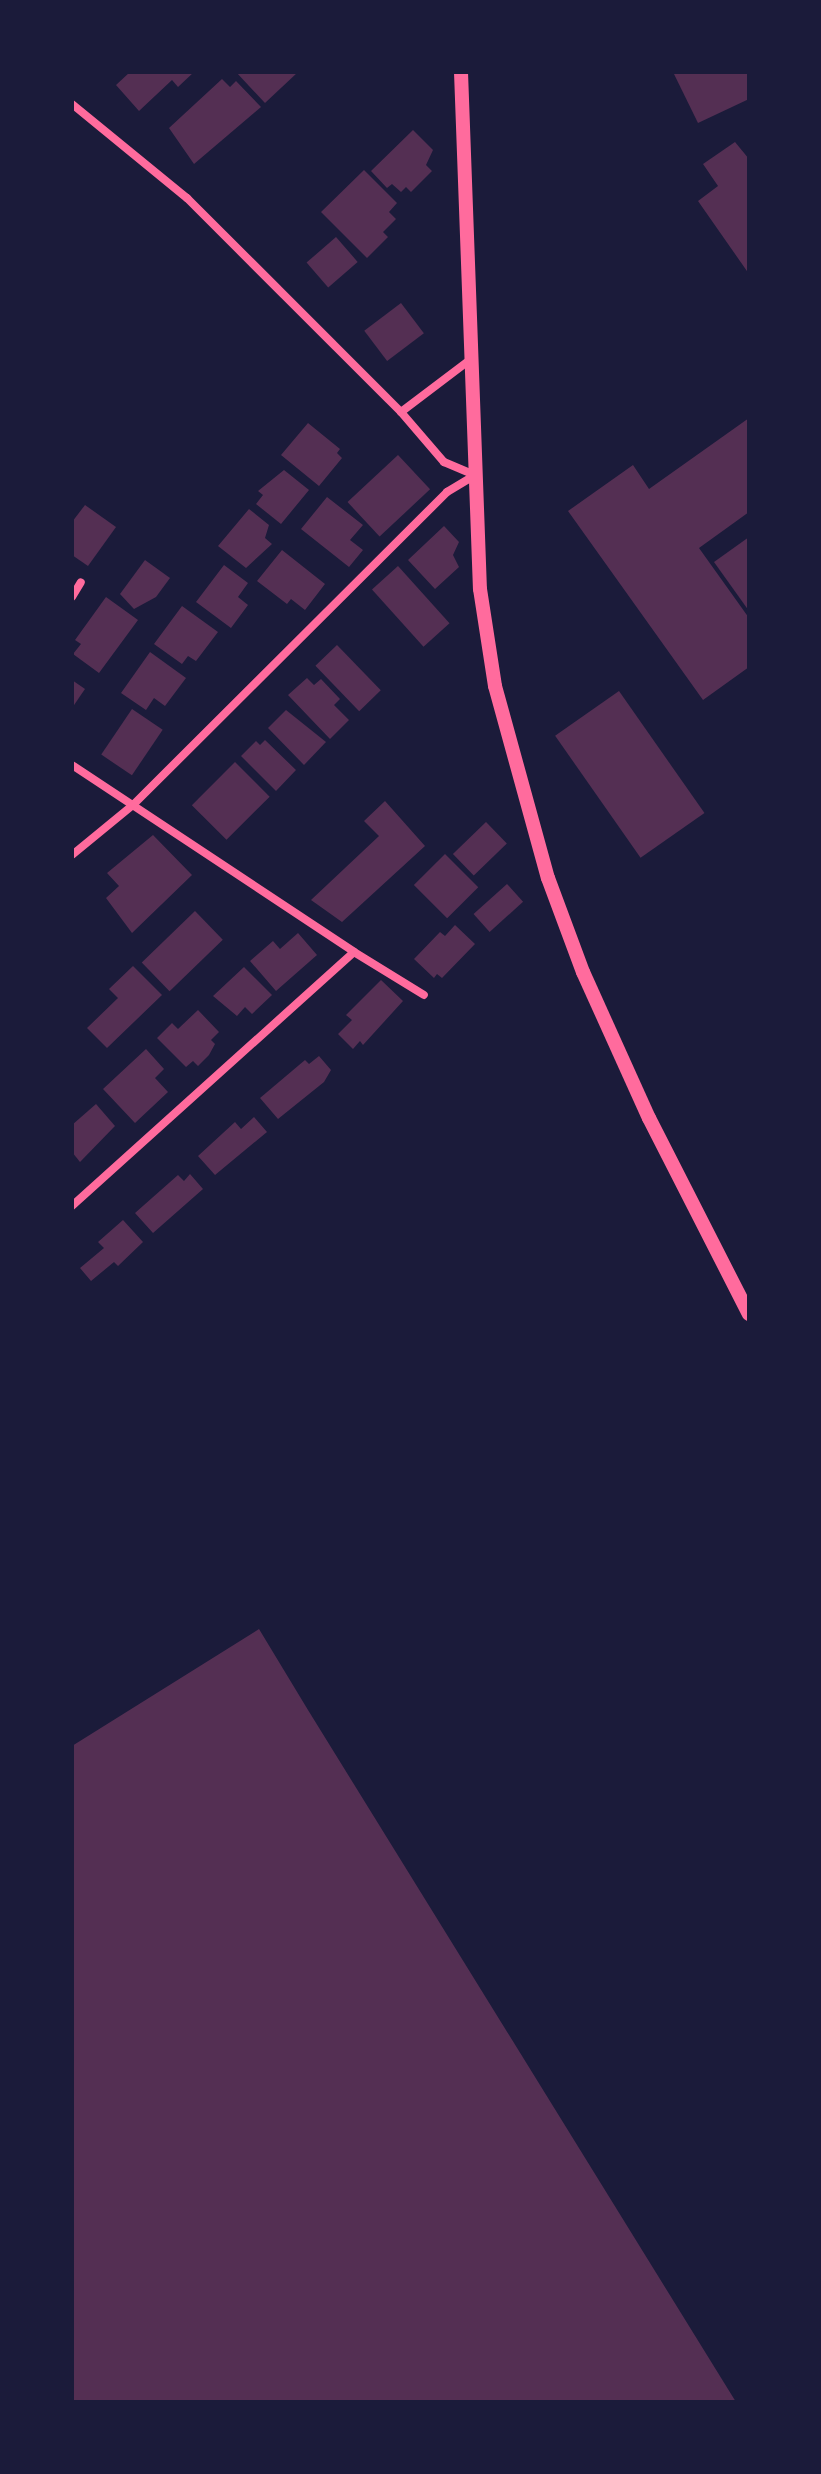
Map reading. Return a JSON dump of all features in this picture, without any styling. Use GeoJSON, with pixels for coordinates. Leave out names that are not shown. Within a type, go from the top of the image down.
{"type":"FeatureCollection","features":[{"type":"Feature","properties":{"kind":"street"},"geometry":{"type":"LineString","coordinates":[[461,72],[480,589],[495,686],[548,878],[649,1118],[749,1314]]}},
{"type":"Feature","properties":{"kind":"street"},"geometry":{"type":"LineString","coordinates":[[72,104],[187,198],[401,412],[444,462],[475,475]]}},
{"type":"Feature","properties":{"kind":"street"},"geometry":{"type":"LineString","coordinates":[[401,412],[471,359]]}},
{"type":"Feature","properties":{"kind":"street"},"geometry":{"type":"LineString","coordinates":[[72,855],[134,804],[447,492],[475,475]]}},
{"type":"Feature","properties":{"kind":"street"},"geometry":{"type":"LineString","coordinates":[[72,597],[81,582]]}},
{"type":"Feature","properties":{"kind":"street"},"geometry":{"type":"LineString","coordinates":[[72,765],[424,995]]}},
{"type":"Feature","properties":{"kind":"street"},"geometry":{"type":"LineString","coordinates":[[72,1206],[354,952]]}},
{"type":"Feature","properties":{"kind":"building"},"geometry":{"type":"Polygon","coordinates":[[[130,72],[194,72],[178,87],[172,80],[139,111],[116,85],[130,72]]]}},
{"type":"Feature","properties":{"kind":"building"},"geometry":{"type":"Polygon","coordinates":[[[236,72],[298,72],[265,103],[236,72]]]}},
{"type":"Feature","properties":{"kind":"building"},"geometry":{"type":"Polygon","coordinates":[[[673,72],[749,72],[749,99],[698,123],[673,72]]]}},
{"type":"Feature","properties":{"kind":"building"},"geometry":{"type":"Polygon","coordinates":[[[222,79],[230,87],[236,81],[261,107],[194,164],[169,128],[222,79]]]}},
{"type":"Feature","properties":{"kind":"building"},"geometry":{"type":"Polygon","coordinates":[[[413,130],[433,150],[426,165],[432,171],[411,192],[406,187],[401,192],[392,184],[387,188],[371,171],[413,130]]]}},
{"type":"Feature","properties":{"kind":"building"},"geometry":{"type":"Polygon","coordinates":[[[735,142],[749,159],[749,274],[698,201],[718,186],[703,164],[735,142]]]}},
{"type":"Feature","properties":{"kind":"building"},"geometry":{"type":"Polygon","coordinates":[[[364,170],[397,203],[389,212],[396,219],[383,232],[388,237],[367,258],[321,212],[364,170]]]}},
{"type":"Feature","properties":{"kind":"building"},"geometry":{"type":"Polygon","coordinates":[[[336,237],[358,262],[328,287],[307,263],[336,237]]]}},
{"type":"Feature","properties":{"kind":"building"},"geometry":{"type":"Polygon","coordinates":[[[401,303],[424,333],[387,361],[364,331],[401,303]]]}},
{"type":"Feature","properties":{"kind":"building"},"geometry":{"type":"Polygon","coordinates":[[[749,418],[749,512],[699,548],[749,618],[749,667],[703,700],[568,511],[633,465],[649,489],[749,418]]]}},
{"type":"Feature","properties":{"kind":"building"},"geometry":{"type":"Polygon","coordinates":[[[308,423],[340,449],[337,453],[342,458],[319,486],[281,455],[308,423]]]}},
{"type":"Feature","properties":{"kind":"building"},"geometry":{"type":"Polygon","coordinates":[[[398,455],[430,489],[380,536],[348,502],[398,455]]]}},
{"type":"Feature","properties":{"kind":"building"},"geometry":{"type":"Polygon","coordinates":[[[284,470],[309,490],[281,524],[256,504],[263,495],[258,491],[284,470]]]}},
{"type":"Feature","properties":{"kind":"building"},"geometry":{"type":"Polygon","coordinates":[[[327,497],[363,525],[350,540],[363,550],[349,567],[301,529],[327,497]]]}},
{"type":"Feature","properties":{"kind":"building"},"geometry":{"type":"Polygon","coordinates":[[[85,505],[116,527],[88,566],[72,555],[72,522],[85,505]]]}},
{"type":"Feature","properties":{"kind":"building"},"geometry":{"type":"Polygon","coordinates":[[[249,509],[269,525],[265,538],[272,544],[246,568],[218,546],[249,509]]]}},
{"type":"Feature","properties":{"kind":"building"},"geometry":{"type":"Polygon","coordinates":[[[444,526],[459,542],[453,555],[459,567],[435,589],[408,560],[444,526]]]}},
{"type":"Feature","properties":{"kind":"building"},"geometry":{"type":"Polygon","coordinates":[[[749,537],[749,611],[714,562],[749,537]]]}},
{"type":"Feature","properties":{"kind":"building"},"geometry":{"type":"Polygon","coordinates":[[[282,550],[325,584],[305,610],[291,599],[287,604],[257,581],[282,550]]]}},
{"type":"Feature","properties":{"kind":"building"},"geometry":{"type":"Polygon","coordinates":[[[145,560],[170,578],[156,597],[134,609],[120,594],[145,560]]]}},
{"type":"Feature","properties":{"kind":"building"},"geometry":{"type":"Polygon","coordinates":[[[224,565],[248,583],[238,597],[248,605],[231,628],[196,602],[224,565]]]}},
{"type":"Feature","properties":{"kind":"building"},"geometry":{"type":"Polygon","coordinates":[[[398,566],[450,623],[424,647],[372,589],[398,566]]]}},
{"type":"Feature","properties":{"kind":"building"},"geometry":{"type":"Polygon","coordinates":[[[106,597],[138,620],[99,673],[73,654],[81,644],[75,640],[106,597]]]}},
{"type":"Feature","properties":{"kind":"building"},"geometry":{"type":"Polygon","coordinates":[[[182,606],[218,632],[196,661],[188,656],[182,664],[154,644],[182,606]]]}},
{"type":"Feature","properties":{"kind":"building"},"geometry":{"type":"Polygon","coordinates":[[[337,645],[381,690],[359,711],[315,666],[337,645]]]}},
{"type":"Feature","properties":{"kind":"building"},"geometry":{"type":"Polygon","coordinates":[[[150,652],[186,678],[165,706],[154,698],[146,710],[121,693],[150,652]]]}},
{"type":"Feature","properties":{"kind":"building"},"geometry":{"type":"Polygon","coordinates":[[[307,678],[314,685],[321,679],[340,699],[334,705],[349,720],[330,739],[288,695],[307,678]]]}},
{"type":"Feature","properties":{"kind":"building"},"geometry":{"type":"Polygon","coordinates":[[[72,680],[85,689],[72,708],[72,680]]]}},
{"type":"Feature","properties":{"kind":"building"},"geometry":{"type":"Polygon","coordinates":[[[619,691],[704,813],[641,858],[555,736],[619,691]]]}},
{"type":"Feature","properties":{"kind":"building"},"geometry":{"type":"Polygon","coordinates":[[[132,709],[163,730],[132,775],[101,755],[132,709]]]}},
{"type":"Feature","properties":{"kind":"building"},"geometry":{"type":"Polygon","coordinates":[[[286,710],[326,742],[304,765],[268,728],[286,710]]]}},
{"type":"Feature","properties":{"kind":"building"},"geometry":{"type":"Polygon","coordinates":[[[265,740],[296,770],[276,791],[241,756],[256,741],[260,745],[265,740]]]}},
{"type":"Feature","properties":{"kind":"building"},"geometry":{"type":"Polygon","coordinates":[[[235,762],[270,797],[227,840],[192,805],[235,762]]]}},
{"type":"Feature","properties":{"kind":"building"},"geometry":{"type":"Polygon","coordinates":[[[385,801],[425,846],[342,922],[311,900],[379,836],[364,821],[385,801]]]}},
{"type":"Feature","properties":{"kind":"building"},"geometry":{"type":"Polygon","coordinates":[[[486,822],[507,844],[474,876],[453,854],[486,822]]]}},
{"type":"Feature","properties":{"kind":"building"},"geometry":{"type":"Polygon","coordinates":[[[153,835],[192,875],[132,933],[106,898],[119,886],[107,873],[153,835]]]}},
{"type":"Feature","properties":{"kind":"building"},"geometry":{"type":"Polygon","coordinates":[[[445,854],[478,887],[447,918],[414,885],[445,854]]]}},
{"type":"Feature","properties":{"kind":"building"},"geometry":{"type":"Polygon","coordinates":[[[507,884],[523,902],[490,932],[474,914],[507,884]]]}},
{"type":"Feature","properties":{"kind":"building"},"geometry":{"type":"Polygon","coordinates":[[[195,911],[223,940],[170,991],[142,962],[195,911]]]}},
{"type":"Feature","properties":{"kind":"building"},"geometry":{"type":"Polygon","coordinates":[[[455,925],[475,944],[442,978],[437,974],[434,978],[414,959],[440,932],[445,936],[455,925]]]}},
{"type":"Feature","properties":{"kind":"building"},"geometry":{"type":"Polygon","coordinates":[[[298,933],[317,955],[276,991],[250,961],[273,941],[280,949],[298,933]]]}},
{"type":"Feature","properties":{"kind":"building"},"geometry":{"type":"Polygon","coordinates":[[[133,966],[162,995],[107,1048],[87,1028],[118,998],[109,989],[133,966]]]}},
{"type":"Feature","properties":{"kind":"building"},"geometry":{"type":"Polygon","coordinates":[[[244,967],[272,995],[252,1014],[245,1007],[237,1016],[213,996],[244,967]]]}},
{"type":"Feature","properties":{"kind":"building"},"geometry":{"type":"Polygon","coordinates":[[[381,980],[403,1001],[363,1045],[360,1041],[353,1049],[338,1034],[352,1020],[346,1015],[381,980]]]}},
{"type":"Feature","properties":{"kind":"building"},"geometry":{"type":"Polygon","coordinates":[[[198,1010],[219,1032],[211,1040],[215,1044],[209,1055],[198,1066],[193,1061],[186,1067],[157,1038],[172,1023],[178,1029],[198,1010]]]}},
{"type":"Feature","properties":{"kind":"building"},"geometry":{"type":"Polygon","coordinates":[[[146,1049],[164,1069],[155,1078],[168,1092],[135,1123],[103,1089],[146,1049]]]}},
{"type":"Feature","properties":{"kind":"building"},"geometry":{"type":"Polygon","coordinates":[[[319,1056],[331,1070],[324,1082],[278,1119],[260,1098],[305,1060],[309,1064],[319,1056]]]}},
{"type":"Feature","properties":{"kind":"building"},"geometry":{"type":"Polygon","coordinates":[[[96,1104],[115,1126],[80,1162],[72,1152],[72,1125],[96,1104]]]}},
{"type":"Feature","properties":{"kind":"building"},"geometry":{"type":"Polygon","coordinates":[[[254,1117],[267,1132],[215,1175],[198,1156],[235,1122],[241,1129],[254,1117]]]}},
{"type":"Feature","properties":{"kind":"building"},"geometry":{"type":"Polygon","coordinates":[[[190,1174],[203,1189],[153,1233],[135,1213],[178,1175],[184,1181],[190,1174]]]}},
{"type":"Feature","properties":{"kind":"building"},"geometry":{"type":"Polygon","coordinates":[[[123,1220],[143,1242],[118,1266],[114,1262],[91,1281],[80,1268],[104,1248],[98,1242],[123,1220]]]}},
{"type":"Feature","properties":{"kind":"building"},"geometry":{"type":"Polygon","coordinates":[[[259,1629],[736,2402],[72,2402],[72,1746],[259,1629]]]}}]}
